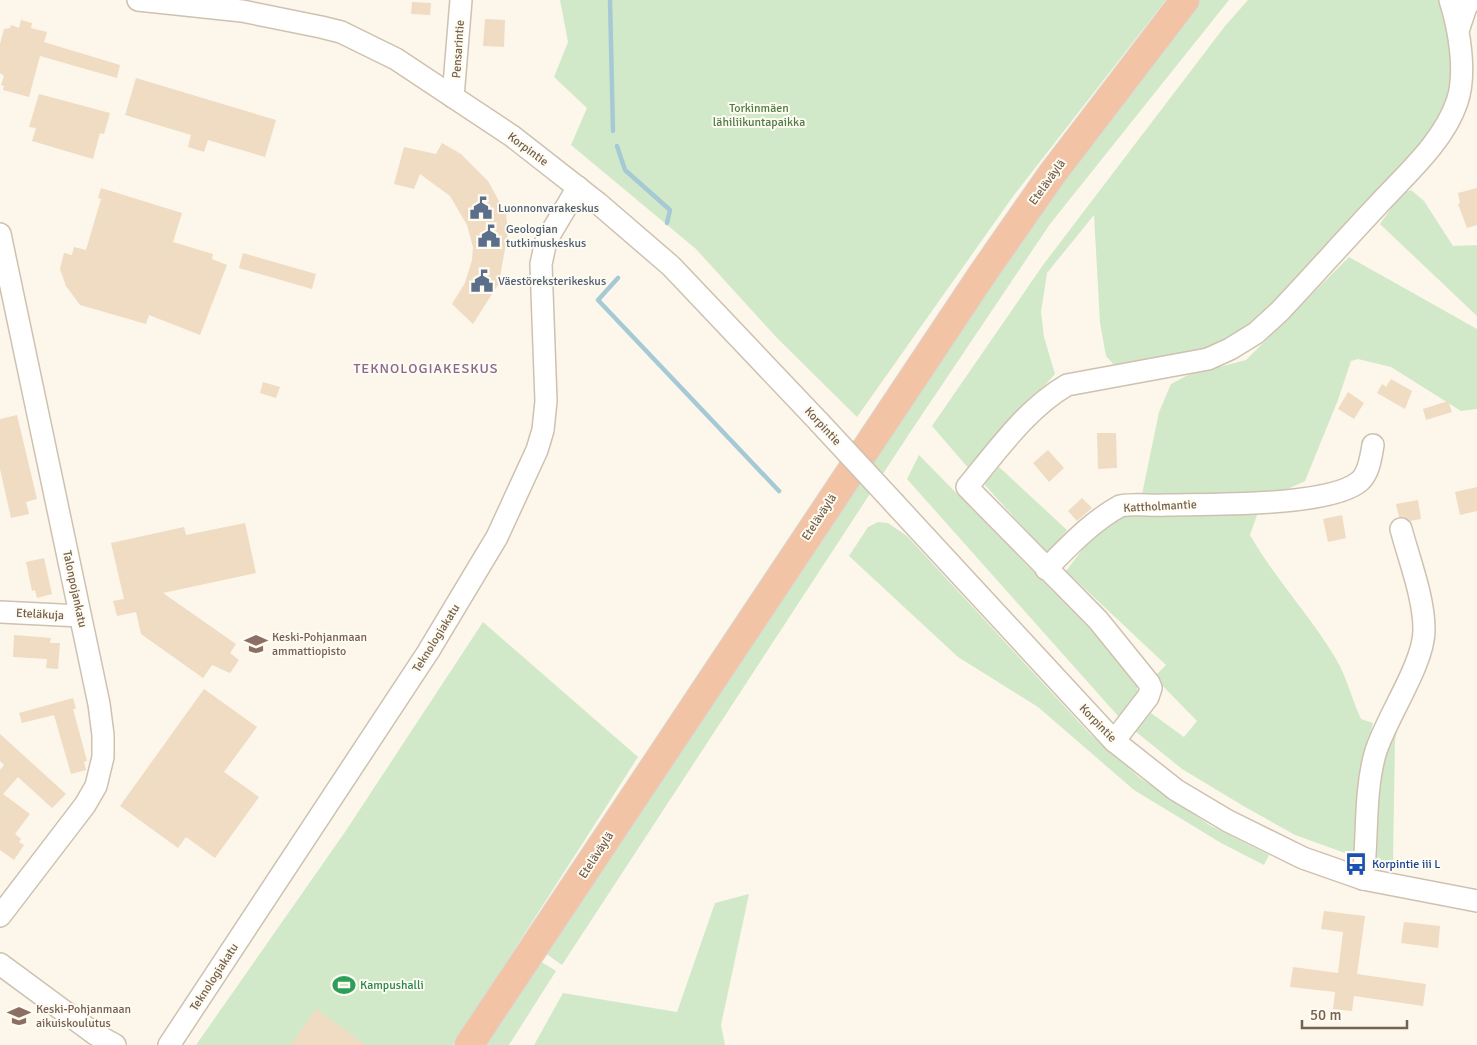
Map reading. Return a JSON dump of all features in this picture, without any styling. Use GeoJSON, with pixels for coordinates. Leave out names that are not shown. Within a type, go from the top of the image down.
{"type":"FeatureCollection","features":[{"type":"Feature","properties":{"kind":"highway","name":"Eteläväylä"},"geometry":{"type":"LineString","coordinates":[[469,1045],[975,284],[1052,174],[1184,0]]}},
{"type":"Feature","properties":{"kind":"street","name":"Korpintie"},"geometry":{"type":"LineString","coordinates":[[138,0],[169,2],[276,17],[341,32],[396,59],[512,136],[578,187],[671,266],[819,422],[1114,740],[1176,790],[1228,821],[1303,858],[1363,879],[1477,901]]}},
{"type":"Feature","properties":{"kind":"street","name":"Pensarintie"},"geometry":{"type":"LineString","coordinates":[[453,97],[461,0]]}},
{"type":"Feature","properties":{"kind":"street"},"geometry":{"type":"LineString","coordinates":[[1114,740],[1148,697],[1151,688],[1149,683],[1098,620],[967,487],[1026,418],[1049,395],[1067,385],[1208,359],[1230,349],[1256,333],[1280,310],[1439,137],[1458,100],[1461,54],[1459,28],[1450,0]]}},
{"type":"Feature","properties":{"kind":"street"},"geometry":{"type":"LineString","coordinates":[[1459,28],[1466,7],[1471,0]]}},
{"type":"Feature","properties":{"kind":"street","name":"Teknologiakatu"},"geometry":{"type":"LineString","coordinates":[[169,1045],[428,652],[497,537],[537,450],[543,430],[546,401],[541,264],[546,241],[578,187]]}},
{"type":"Feature","properties":{"kind":"street","name":"Talonpojankatu"},"geometry":{"type":"LineString","coordinates":[[0,234],[104,735],[100,773],[85,805],[0,916]]}},
{"type":"Feature","properties":{"kind":"street","name":"Kattholmantie"},"geometry":{"type":"LineString","coordinates":[[1046,569],[1085,530],[1120,506],[1129,504],[1244,504],[1279,502],[1342,490],[1362,479],[1370,462],[1373,445]]}},
{"type":"Feature","properties":{"kind":"street"},"geometry":{"type":"LineString","coordinates":[[1363,879],[1371,774],[1376,752],[1420,650],[1424,630],[1421,607],[1401,529]]}},
{"type":"Feature","properties":{"kind":"street","name":"Eteläkuja"},"geometry":{"type":"LineString","coordinates":[[0,612],[80,616]]}},
{"type":"Feature","properties":{"kind":"street"},"geometry":{"type":"LineString","coordinates":[[0,964],[95,1034],[115,1045]]}},
{"type":"Feature","properties":{"kind":"green space","name":"Torkinmäen lähiliikuntapaikka"},"geometry":{"type":"Polygon","coordinates":[[[560,0],[1166,0],[1014,195],[857,417],[777,338],[696,249],[571,145],[587,108],[554,77],[568,42],[560,0]]]}},
{"type":"Feature","properties":{"kind":"green space"},"geometry":{"type":"Polygon","coordinates":[[[1200,0],[1229,0],[1050,224],[911,431],[562,965],[545,953],[899,416],[1099,128],[1200,0]]]}},
{"type":"Feature","properties":{"kind":"green space"},"geometry":{"type":"Polygon","coordinates":[[[1248,0],[1445,0],[1454,31],[1453,88],[1427,145],[1258,321],[1223,343],[1197,355],[1118,369],[1106,356],[1100,323],[1094,215],[1047,273],[1041,312],[1044,337],[1055,374],[970,470],[932,426],[1043,265],[1225,26],[1248,0]]]}},
{"type":"Feature","properties":{"kind":"green space"},"geometry":{"type":"Polygon","coordinates":[[[1411,190],[1424,201],[1453,246],[1477,245],[1477,316],[1380,224],[1401,194],[1411,190]]]}},
{"type":"Feature","properties":{"kind":"green space"},"geometry":{"type":"Polygon","coordinates":[[[1349,257],[1477,329],[1477,409],[1461,411],[1391,367],[1358,359],[1351,361],[1338,400],[1305,481],[1262,501],[1250,535],[1270,567],[1315,627],[1336,659],[1361,719],[1373,723],[1366,755],[1356,857],[1295,835],[1245,807],[1182,769],[1135,731],[1151,713],[1184,737],[1197,721],[1154,677],[1166,665],[1066,571],[1105,520],[1141,499],[1159,412],[1171,384],[1188,375],[1246,360],[1349,257]]]}},
{"type":"Feature","properties":{"kind":"green space"},"geometry":{"type":"Polygon","coordinates":[[[919,455],[1132,672],[1137,684],[1137,695],[1134,705],[1127,716],[1118,716],[907,479],[919,455]]]}},
{"type":"Feature","properties":{"kind":"green space"},"geometry":{"type":"Polygon","coordinates":[[[999,467],[1067,530],[1048,555],[984,484],[999,467]]]}},
{"type":"Feature","properties":{"kind":"green space"},"geometry":{"type":"Polygon","coordinates":[[[878,522],[888,523],[907,536],[1090,734],[1140,778],[1211,826],[1269,855],[1264,865],[1221,843],[1134,790],[1038,707],[958,657],[849,556],[868,527],[878,522]]]}},
{"type":"Feature","properties":{"kind":"green space"},"geometry":{"type":"Polygon","coordinates":[[[483,622],[638,757],[453,1045],[196,1045],[345,832],[483,622]]]}},
{"type":"Feature","properties":{"kind":"green space"},"geometry":{"type":"Polygon","coordinates":[[[1399,718],[1395,741],[1393,861],[1377,860],[1378,799],[1385,752],[1399,718]]]}},
{"type":"Feature","properties":{"kind":"green space"},"geometry":{"type":"Polygon","coordinates":[[[749,894],[721,1025],[725,1045],[534,1045],[563,993],[677,1012],[715,903],[749,894]]]}},
{"type":"Feature","properties":{"kind":"green space"},"geometry":{"type":"Polygon","coordinates":[[[540,961],[556,971],[509,1045],[484,1045],[540,961]]]}},
{"type":"Feature","properties":{"kind":"building"},"geometry":{"type":"Polygon","coordinates":[[[412,2],[431,3],[430,15],[411,14],[412,2]]]}},
{"type":"Feature","properties":{"kind":"building"},"geometry":{"type":"Polygon","coordinates":[[[485,19],[505,20],[504,47],[483,46],[485,19]]]}},
{"type":"Feature","properties":{"kind":"building"},"geometry":{"type":"Polygon","coordinates":[[[21,20],[32,23],[31,28],[47,32],[44,42],[120,65],[117,78],[40,56],[29,97],[3,90],[4,86],[1,85],[4,76],[0,73],[0,44],[4,29],[10,28],[11,25],[19,28],[21,20]]]}},
{"type":"Feature","properties":{"kind":"building"},"geometry":{"type":"Polygon","coordinates":[[[136,78],[276,120],[265,157],[208,140],[204,152],[188,147],[191,135],[125,115],[136,78]]]}},
{"type":"Feature","properties":{"kind":"building"},"geometry":{"type":"Polygon","coordinates":[[[39,94],[110,113],[104,134],[100,133],[93,159],[32,141],[36,128],[29,127],[39,94]]]}},
{"type":"Feature","properties":{"kind":"building"},"geometry":{"type":"Polygon","coordinates":[[[442,143],[461,154],[488,181],[506,214],[508,232],[499,283],[473,324],[452,304],[465,283],[472,260],[473,247],[467,225],[450,196],[420,174],[414,189],[394,184],[404,147],[436,154],[442,143]]]}},
{"type":"Feature","properties":{"kind":"building"},"geometry":{"type":"Polygon","coordinates":[[[101,188],[182,213],[173,242],[213,254],[212,259],[227,265],[200,335],[149,315],[146,324],[80,305],[66,286],[60,269],[64,253],[72,255],[74,247],[86,250],[101,199],[98,198],[101,188]]]}},
{"type":"Feature","properties":{"kind":"building"},"geometry":{"type":"Polygon","coordinates":[[[1477,188],[1477,225],[1467,228],[1458,204],[1460,203],[1458,193],[1477,188]]]}},
{"type":"Feature","properties":{"kind":"building"},"geometry":{"type":"Polygon","coordinates":[[[243,253],[316,274],[312,289],[239,268],[243,253]]]}},
{"type":"Feature","properties":{"kind":"building"},"geometry":{"type":"Polygon","coordinates":[[[1391,379],[1412,391],[1405,409],[1377,393],[1382,384],[1386,387],[1391,379]]]}},
{"type":"Feature","properties":{"kind":"building"},"geometry":{"type":"Polygon","coordinates":[[[263,382],[280,387],[276,398],[260,393],[263,382]]]}},
{"type":"Feature","properties":{"kind":"building"},"geometry":{"type":"Polygon","coordinates":[[[1348,392],[1364,403],[1354,419],[1338,409],[1348,392]]]}},
{"type":"Feature","properties":{"kind":"building"},"geometry":{"type":"Polygon","coordinates":[[[1448,401],[1452,412],[1426,420],[1423,409],[1448,401]]]}},
{"type":"Feature","properties":{"kind":"building"},"geometry":{"type":"Polygon","coordinates":[[[17,415],[37,499],[26,502],[29,514],[11,518],[0,469],[0,419],[17,415]]]}},
{"type":"Feature","properties":{"kind":"building"},"geometry":{"type":"Polygon","coordinates":[[[1097,433],[1116,433],[1117,468],[1098,469],[1097,433]]]}},
{"type":"Feature","properties":{"kind":"building"},"geometry":{"type":"Polygon","coordinates":[[[1048,450],[1064,468],[1049,482],[1033,463],[1048,450]]]}},
{"type":"Feature","properties":{"kind":"building"},"geometry":{"type":"Polygon","coordinates":[[[1477,487],[1477,511],[1460,515],[1455,492],[1477,487]]]}},
{"type":"Feature","properties":{"kind":"building"},"geometry":{"type":"Polygon","coordinates":[[[1082,498],[1092,508],[1077,521],[1068,511],[1082,498]]]}},
{"type":"Feature","properties":{"kind":"building"},"geometry":{"type":"Polygon","coordinates":[[[1418,500],[1421,519],[1410,521],[1399,517],[1396,504],[1418,500]]]}},
{"type":"Feature","properties":{"kind":"building"},"geometry":{"type":"Polygon","coordinates":[[[1342,515],[1346,538],[1328,542],[1323,519],[1342,515]]]}},
{"type":"Feature","properties":{"kind":"building"},"geometry":{"type":"Polygon","coordinates":[[[245,523],[256,573],[163,593],[236,644],[230,653],[239,660],[230,673],[212,665],[203,678],[141,634],[136,612],[117,616],[113,601],[124,599],[111,543],[184,527],[186,535],[245,523]]]}},
{"type":"Feature","properties":{"kind":"building"},"geometry":{"type":"Polygon","coordinates":[[[44,558],[52,594],[37,598],[35,590],[32,591],[26,562],[44,558]]]}},
{"type":"Feature","properties":{"kind":"building"},"geometry":{"type":"Polygon","coordinates":[[[14,635],[51,638],[50,643],[60,643],[58,669],[46,668],[47,659],[13,657],[14,635]]]}},
{"type":"Feature","properties":{"kind":"building"},"geometry":{"type":"Polygon","coordinates":[[[204,689],[257,727],[224,772],[259,797],[215,858],[186,837],[178,848],[120,806],[204,689]]]}},
{"type":"Feature","properties":{"kind":"building"},"geometry":{"type":"Polygon","coordinates":[[[73,698],[76,709],[73,709],[87,761],[84,762],[86,770],[71,774],[54,715],[22,723],[19,713],[73,698]]]}},
{"type":"Feature","properties":{"kind":"building"},"geometry":{"type":"Polygon","coordinates":[[[0,734],[66,794],[52,808],[18,777],[3,794],[30,814],[15,834],[21,839],[19,842],[24,845],[14,860],[0,850],[0,770],[4,765],[0,761],[0,734]]]}},
{"type":"Feature","properties":{"kind":"building"},"geometry":{"type":"Polygon","coordinates":[[[1324,911],[1365,916],[1357,974],[1426,984],[1423,1006],[1354,996],[1352,1011],[1333,1009],[1335,992],[1290,987],[1293,967],[1338,973],[1343,932],[1321,929],[1324,911]]]}},
{"type":"Feature","properties":{"kind":"building"},"geometry":{"type":"Polygon","coordinates":[[[1404,922],[1440,926],[1438,948],[1401,943],[1404,922]]]}},
{"type":"Feature","properties":{"kind":"building"},"geometry":{"type":"Polygon","coordinates":[[[316,1009],[366,1045],[291,1045],[316,1009]]]}},
{"type":"Feature","properties":{"kind":"waterway"},"geometry":{"type":"LineString","coordinates":[[610,0],[613,131]]}},
{"type":"Feature","properties":{"kind":"waterway"},"geometry":{"type":"LineString","coordinates":[[617,146],[625,170],[670,210],[667,223]]}},
{"type":"Feature","properties":{"kind":"waterway"},"geometry":{"type":"LineString","coordinates":[[618,278],[598,300],[779,491]]}},
{"type":"Feature","properties":{"kind":"place","name":"Luonnonvarakeskus"},"geometry":{"type":"Point","coordinates":[481,208]}},
{"type":"Feature","properties":{"kind":"place","name":"Geologian tutkimuskeskus"},"geometry":{"type":"Point","coordinates":[489,236]}},
{"type":"Feature","properties":{"kind":"place","name":"Väestöreksterikeskus"},"geometry":{"type":"Point","coordinates":[482,281]}},
{"type":"Feature","properties":{"kind":"place","name":"Keski-Pohjanmaan ammattiopisto"},"geometry":{"type":"Point","coordinates":[256,644]}},
{"type":"Feature","properties":{"kind":"place","name":"Korpintie iii L"},"geometry":{"type":"Point","coordinates":[1356,864]}},
{"type":"Feature","properties":{"kind":"place","name":"Kampushalli"},"geometry":{"type":"Point","coordinates":[344,985]}},
{"type":"Feature","properties":{"kind":"place","name":"Keski-Pohjanmaan aikuiskoulutus"},"geometry":{"type":"Point","coordinates":[19,1016]}},
{"type":"Feature","properties":{"kind":"district","name":"TEKNOLOGIAKESKUS"},"geometry":{"type":"Point","coordinates":[426,368]}}]}
